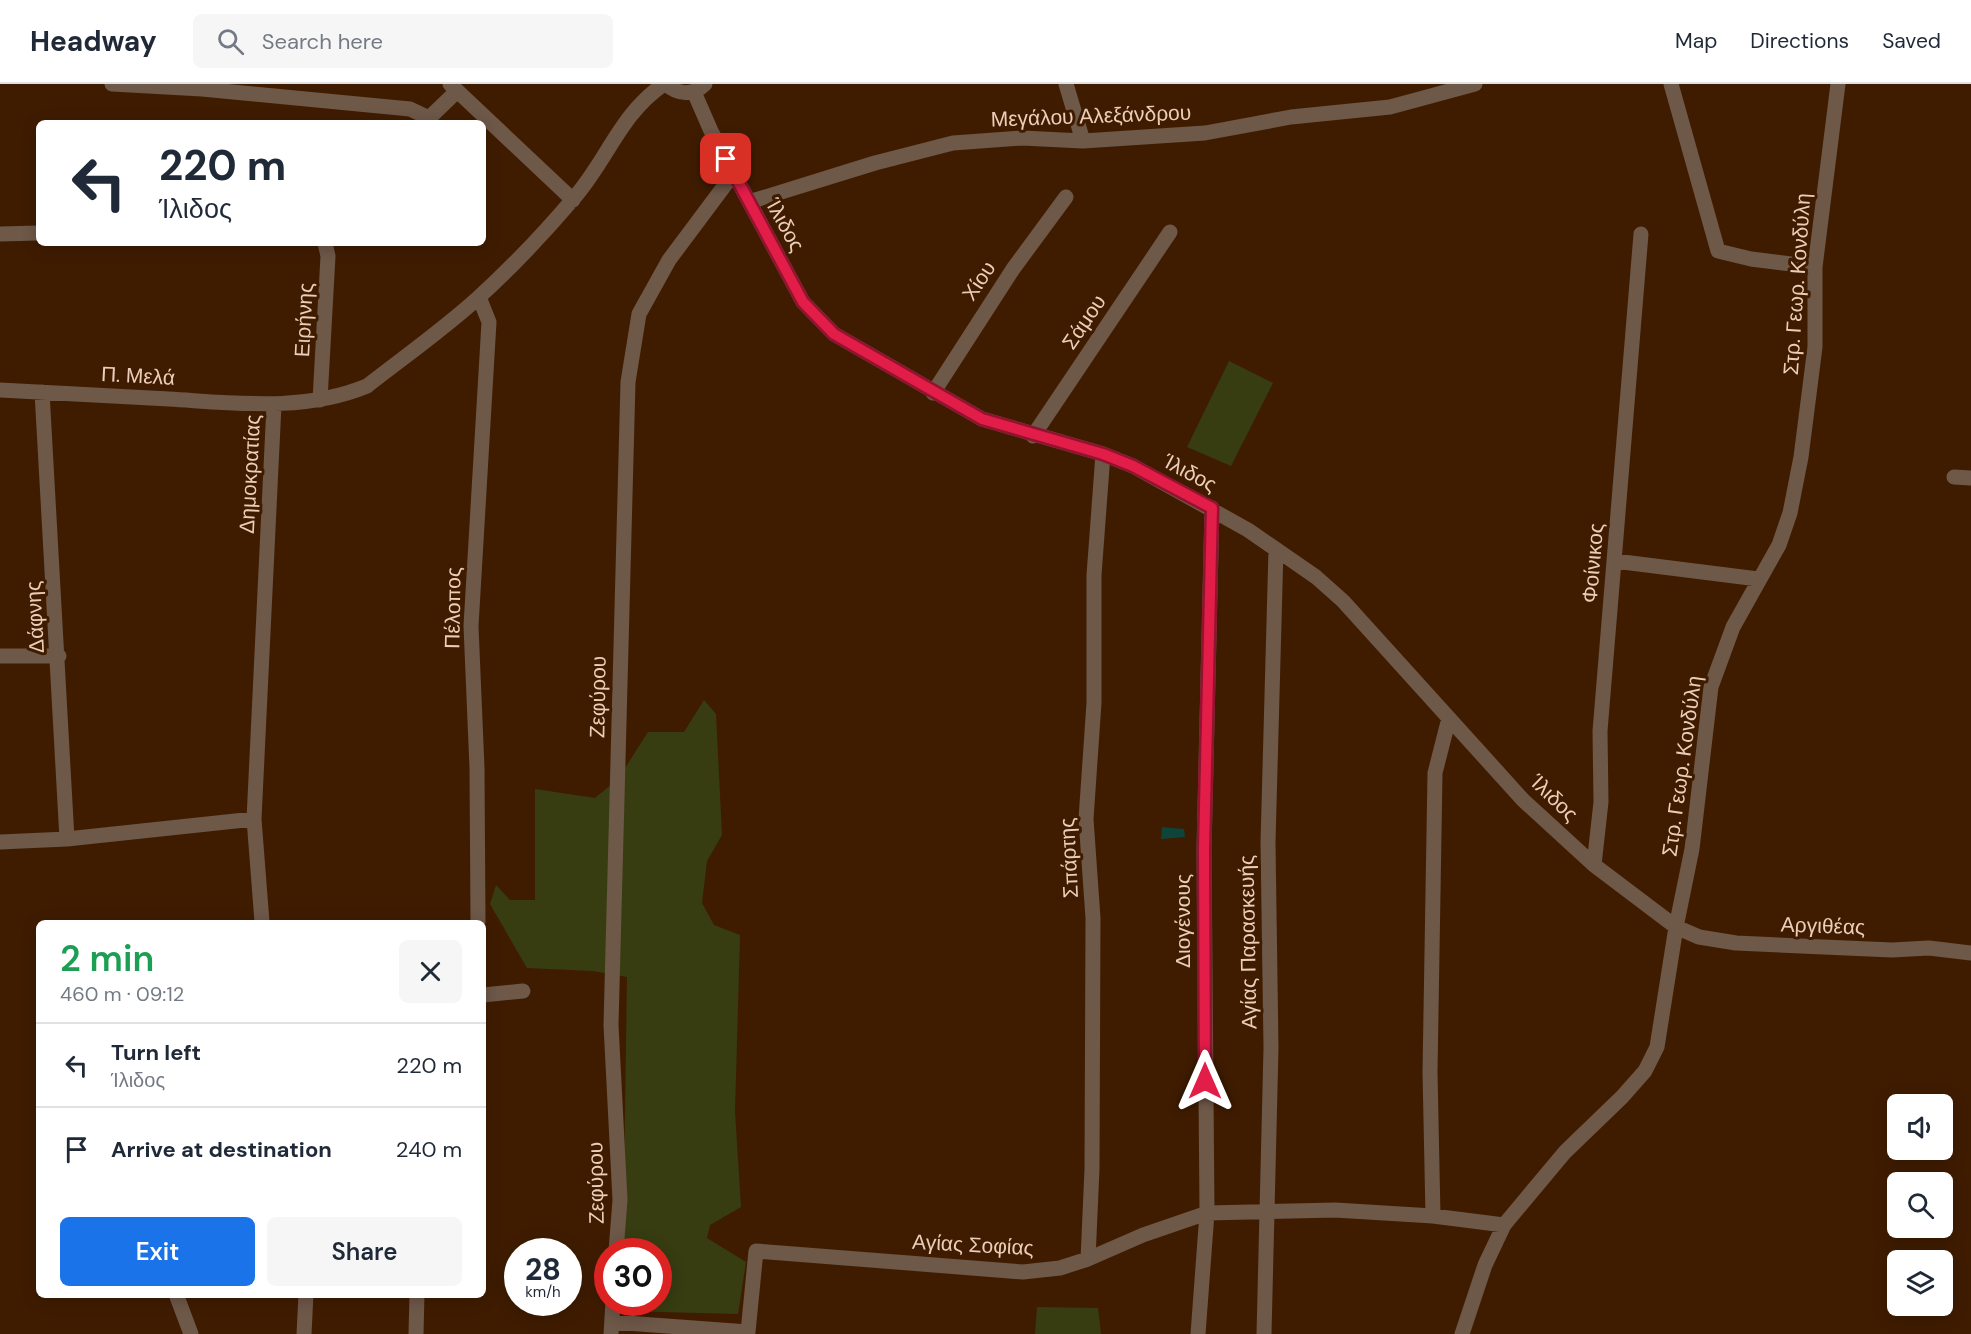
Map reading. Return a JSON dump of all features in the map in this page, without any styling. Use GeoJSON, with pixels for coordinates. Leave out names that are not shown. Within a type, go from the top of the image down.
{"type":"FeatureCollection","features":[{"type":"Feature","properties":{"kind":"street"},"geometry":{"type":"LineString","coordinates":[[112,84],[202,87],[410,109],[425,120]]}},
{"type":"Feature","properties":{"kind":"street"},"geometry":{"type":"LineString","coordinates":[[665,84],[678,92],[699,88]]}},
{"type":"Feature","properties":{"kind":"street","name":"Δημοκρατίας"},"geometry":{"type":"LineString","coordinates":[[262,920],[254,819],[274,405],[346,395],[367,386],[479,297],[573,200],[596,172],[620,127],[643,98],[665,84]]}},
{"type":"Feature","properties":{"kind":"street"},"geometry":{"type":"LineString","coordinates":[[1066,84],[1083,141]]}},
{"type":"Feature","properties":{"kind":"street","name":"Μεγάλου Αλεξάνδρου"},"geometry":{"type":"LineString","coordinates":[[748,202],[875,163],[953,143],[1022,138],[1083,141],[1205,133],[1291,117],[1390,107],[1475,84]]}},
{"type":"Feature","properties":{"kind":"street"},"geometry":{"type":"LineString","coordinates":[[1671,84],[1718,251],[1751,260],[1815,267]]}},
{"type":"Feature","properties":{"kind":"street","name":"Στρ. Γεωρ. Κονδύλη"},"geometry":{"type":"LineString","coordinates":[[1462,1334],[1485,1265],[1504,1225],[1565,1152],[1623,1097],[1645,1071],[1657,1047],[1676,927],[1692,849],[1711,687],[1733,627],[1779,545],[1790,513],[1802,457],[1815,347],[1815,267],[1838,84]]}},
{"type":"Feature","properties":{"kind":"street"},"geometry":{"type":"LineString","coordinates":[[427,120],[453,88],[573,200]]}},
{"type":"Feature","properties":{"kind":"street","name":"Ίλιδος"},"geometry":{"type":"LineString","coordinates":[[699,88],[748,202],[803,302],[834,334],[933,393],[982,419],[1033,436],[1103,454],[1133,466],[1212,508],[1316,577],[1343,601],[1523,800],[1594,865],[1676,927]]}},
{"type":"Feature","properties":{"kind":"street","name":"Ζεφύρου"},"geometry":{"type":"LineString","coordinates":[[617,1238],[620,1200],[611,1025],[628,382],[639,314],[669,260],[734,173]]}},
{"type":"Feature","properties":{"kind":"street","name":"Χίου"},"geometry":{"type":"LineString","coordinates":[[933,393],[1013,269],[1066,197]]}},
{"type":"Feature","properties":{"kind":"street","name":"Σάμου"},"geometry":{"type":"LineString","coordinates":[[1033,436],[1170,232]]}},
{"type":"Feature","properties":{"kind":"street"},"geometry":{"type":"LineString","coordinates":[[0,234],[36,233]]}},
{"type":"Feature","properties":{"kind":"street","name":"Φοίνικος"},"geometry":{"type":"LineString","coordinates":[[1594,865],[1600,802],[1600,731],[1641,234]]}},
{"type":"Feature","properties":{"kind":"street","name":"Ειρήνης"},"geometry":{"type":"LineString","coordinates":[[320,400],[328,256],[326,246]]}},
{"type":"Feature","properties":{"kind":"street","name":"Πέλοπος"},"geometry":{"type":"LineString","coordinates":[[478,920],[477,768],[471,626],[489,322],[479,297]]}},
{"type":"Feature","properties":{"kind":"street","name":"Π. Μελά"},"geometry":{"type":"LineString","coordinates":[[0,390],[274,405]]}},
{"type":"Feature","properties":{"kind":"street","name":"Δάφνης"},"geometry":{"type":"LineString","coordinates":[[42,392],[59,656],[67,839]]}},
{"type":"Feature","properties":{"kind":"street","name":"Σπάρτης"},"geometry":{"type":"LineString","coordinates":[[1088,1259],[1092,1169],[1093,918],[1086,819],[1094,703],[1094,575],[1103,454]]}},
{"type":"Feature","properties":{"kind":"street"},"geometry":{"type":"LineString","coordinates":[[1954,477],[1971,478]]}},
{"type":"Feature","properties":{"kind":"street","name":"Διογένους"},"geometry":{"type":"LineString","coordinates":[[1198,1334],[1207,1213],[1204,850],[1212,508]]}},
{"type":"Feature","properties":{"kind":"street","name":"Αγίας Παρασκευής"},"geometry":{"type":"LineString","coordinates":[[1264,1334],[1269,1210],[1271,1048],[1268,842],[1276,549]]}},
{"type":"Feature","properties":{"kind":"street"},"geometry":{"type":"LineString","coordinates":[[1615,561],[1758,579]]}},
{"type":"Feature","properties":{"kind":"street"},"geometry":{"type":"LineString","coordinates":[[0,656],[59,656]]}},
{"type":"Feature","properties":{"kind":"street"},"geometry":{"type":"LineString","coordinates":[[1433,1216],[1430,1071],[1436,773],[1449,718]]}},
{"type":"Feature","properties":{"kind":"street"},"geometry":{"type":"LineString","coordinates":[[0,843],[67,839],[254,819]]}},
{"type":"Feature","properties":{"kind":"street","name":"Αργιθέας"},"geometry":{"type":"LineString","coordinates":[[1676,927],[1699,937],[1736,943],[1892,950],[1929,948],[1971,953]]}},
{"type":"Feature","properties":{"kind":"street"},"geometry":{"type":"LineString","coordinates":[[486,995],[523,991]]}},
{"type":"Feature","properties":{"kind":"street","name":"Αγίας Σοφίας"},"geometry":{"type":"LineString","coordinates":[[611,1328],[748,1332],[756,1251],[1023,1272],[1060,1268],[1088,1259],[1143,1235],[1207,1213],[1335,1210],[1433,1216],[1504,1225]]}},
{"type":"Feature","properties":{"kind":"street"},"geometry":{"type":"LineString","coordinates":[[178,1298],[191,1334]]}},
{"type":"Feature","properties":{"kind":"street"},"geometry":{"type":"LineString","coordinates":[[304,1334],[306,1298]]}},
{"type":"Feature","properties":{"kind":"street"},"geometry":{"type":"LineString","coordinates":[[416,1334],[417,1298]]}},
{"type":"Feature","properties":{"kind":"green space"},"geometry":{"type":"Polygon","coordinates":[[[1229,361],[1273,383],[1231,466],[1187,447],[1229,361]]]}},
{"type":"Feature","properties":{"kind":"green space"},"geometry":{"type":"Polygon","coordinates":[[[704,700],[716,714],[722,835],[707,861],[702,903],[714,925],[740,935],[735,1112],[741,1207],[710,1225],[707,1238],[746,1262],[738,1314],[672,1312],[672,1238],[623,1238],[627,977],[593,971],[527,968],[490,904],[496,885],[510,900],[535,900],[535,789],[595,798],[618,779],[648,732],[684,732],[704,700]]]}},
{"type":"Feature","properties":{"kind":"green space"},"geometry":{"type":"Polygon","coordinates":[[[1037,1307],[1098,1308],[1101,1334],[1035,1334],[1037,1307]]]}},
{"type":"Feature","properties":{"kind":"water"},"geometry":{"type":"Polygon","coordinates":[[[1162,827],[1184,829],[1185,837],[1161,839],[1162,827]]]}},
{"type":"Feature","properties":{"kind":"route"},"geometry":{"type":"LineString","coordinates":[[726,159],[803,302],[834,334],[933,393],[982,419],[1033,436],[1103,454],[1133,466],[1212,508],[1204,850],[1205,1081]]}}]}
